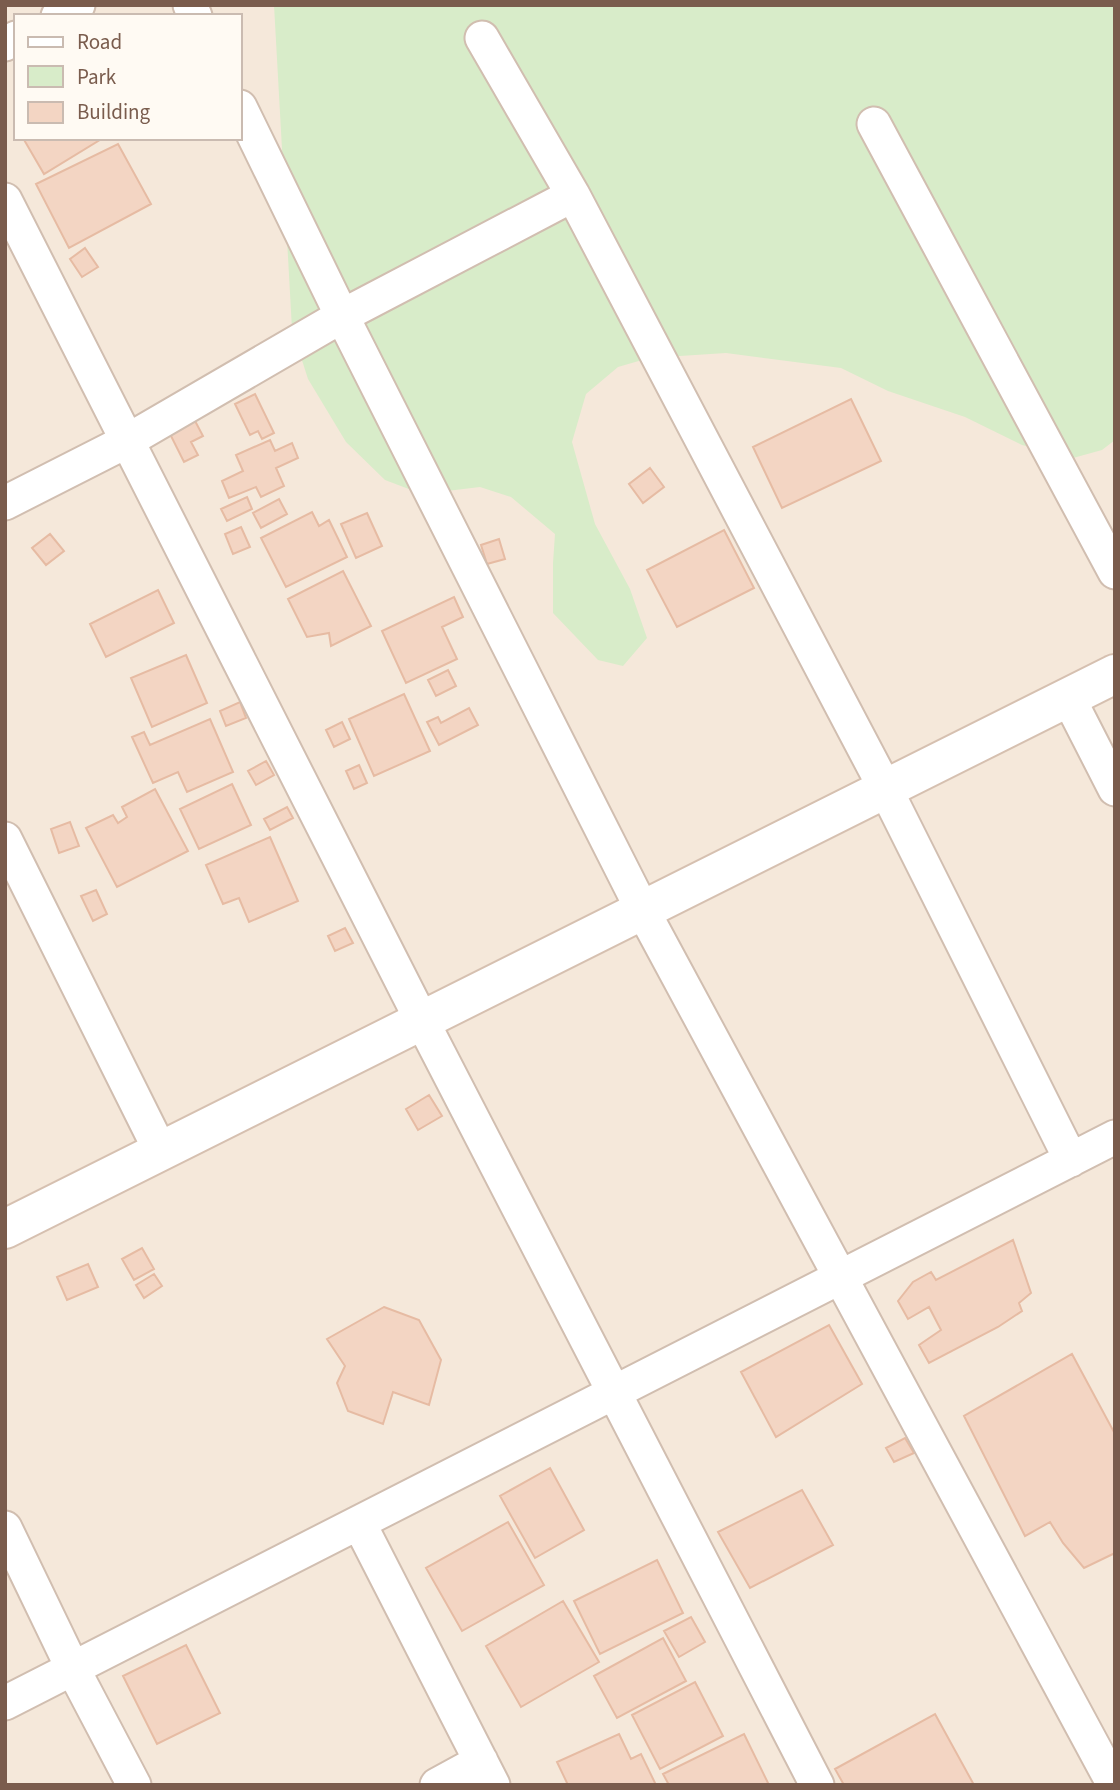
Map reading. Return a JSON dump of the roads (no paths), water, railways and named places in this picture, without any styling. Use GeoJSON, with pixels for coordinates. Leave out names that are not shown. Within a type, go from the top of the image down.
{"type":"FeatureCollection","features":[{"type":"Feature","properties":{"kind":"street"},"geometry":{"type":"LineString","coordinates":[[62,14],[78,5]]}},
{"type":"Feature","properties":{"kind":"street"},"geometry":{"type":"LineString","coordinates":[[482,38],[573,195],[884,788],[1071,1160]]}},
{"type":"Feature","properties":{"kind":"street"},"geometry":{"type":"LineString","coordinates":[[242,111],[342,316],[643,911],[1114,1785]]}},
{"type":"Feature","properties":{"kind":"street"},"geometry":{"type":"LineString","coordinates":[[874,124],[1115,572]]}},
{"type":"Feature","properties":{"kind":"street"},"geometry":{"type":"LineString","coordinates":[[5,503],[127,441],[342,316],[573,195]]}},
{"type":"Feature","properties":{"kind":"street"},"geometry":{"type":"LineString","coordinates":[[5,200],[422,1021],[817,1785]]}},
{"type":"Feature","properties":{"kind":"street"},"geometry":{"type":"LineString","coordinates":[[5,1229],[1115,674]]}},
{"type":"Feature","properties":{"kind":"street"},"geometry":{"type":"LineString","coordinates":[[1068,697],[1115,789]]}},
{"type":"Feature","properties":{"kind":"street"},"geometry":{"type":"LineString","coordinates":[[5,839],[161,1152]]}},
{"type":"Feature","properties":{"kind":"street"},"geometry":{"type":"LineString","coordinates":[[5,1703],[1071,1160],[1113,1144]]}},
{"type":"Feature","properties":{"kind":"street"},"geometry":{"type":"LineString","coordinates":[[359,1523],[487,1773],[437,1785]]}},
{"type":"Feature","properties":{"kind":"street"},"geometry":{"type":"LineString","coordinates":[[5,1528],[73,1669],[134,1785]]}}]}
